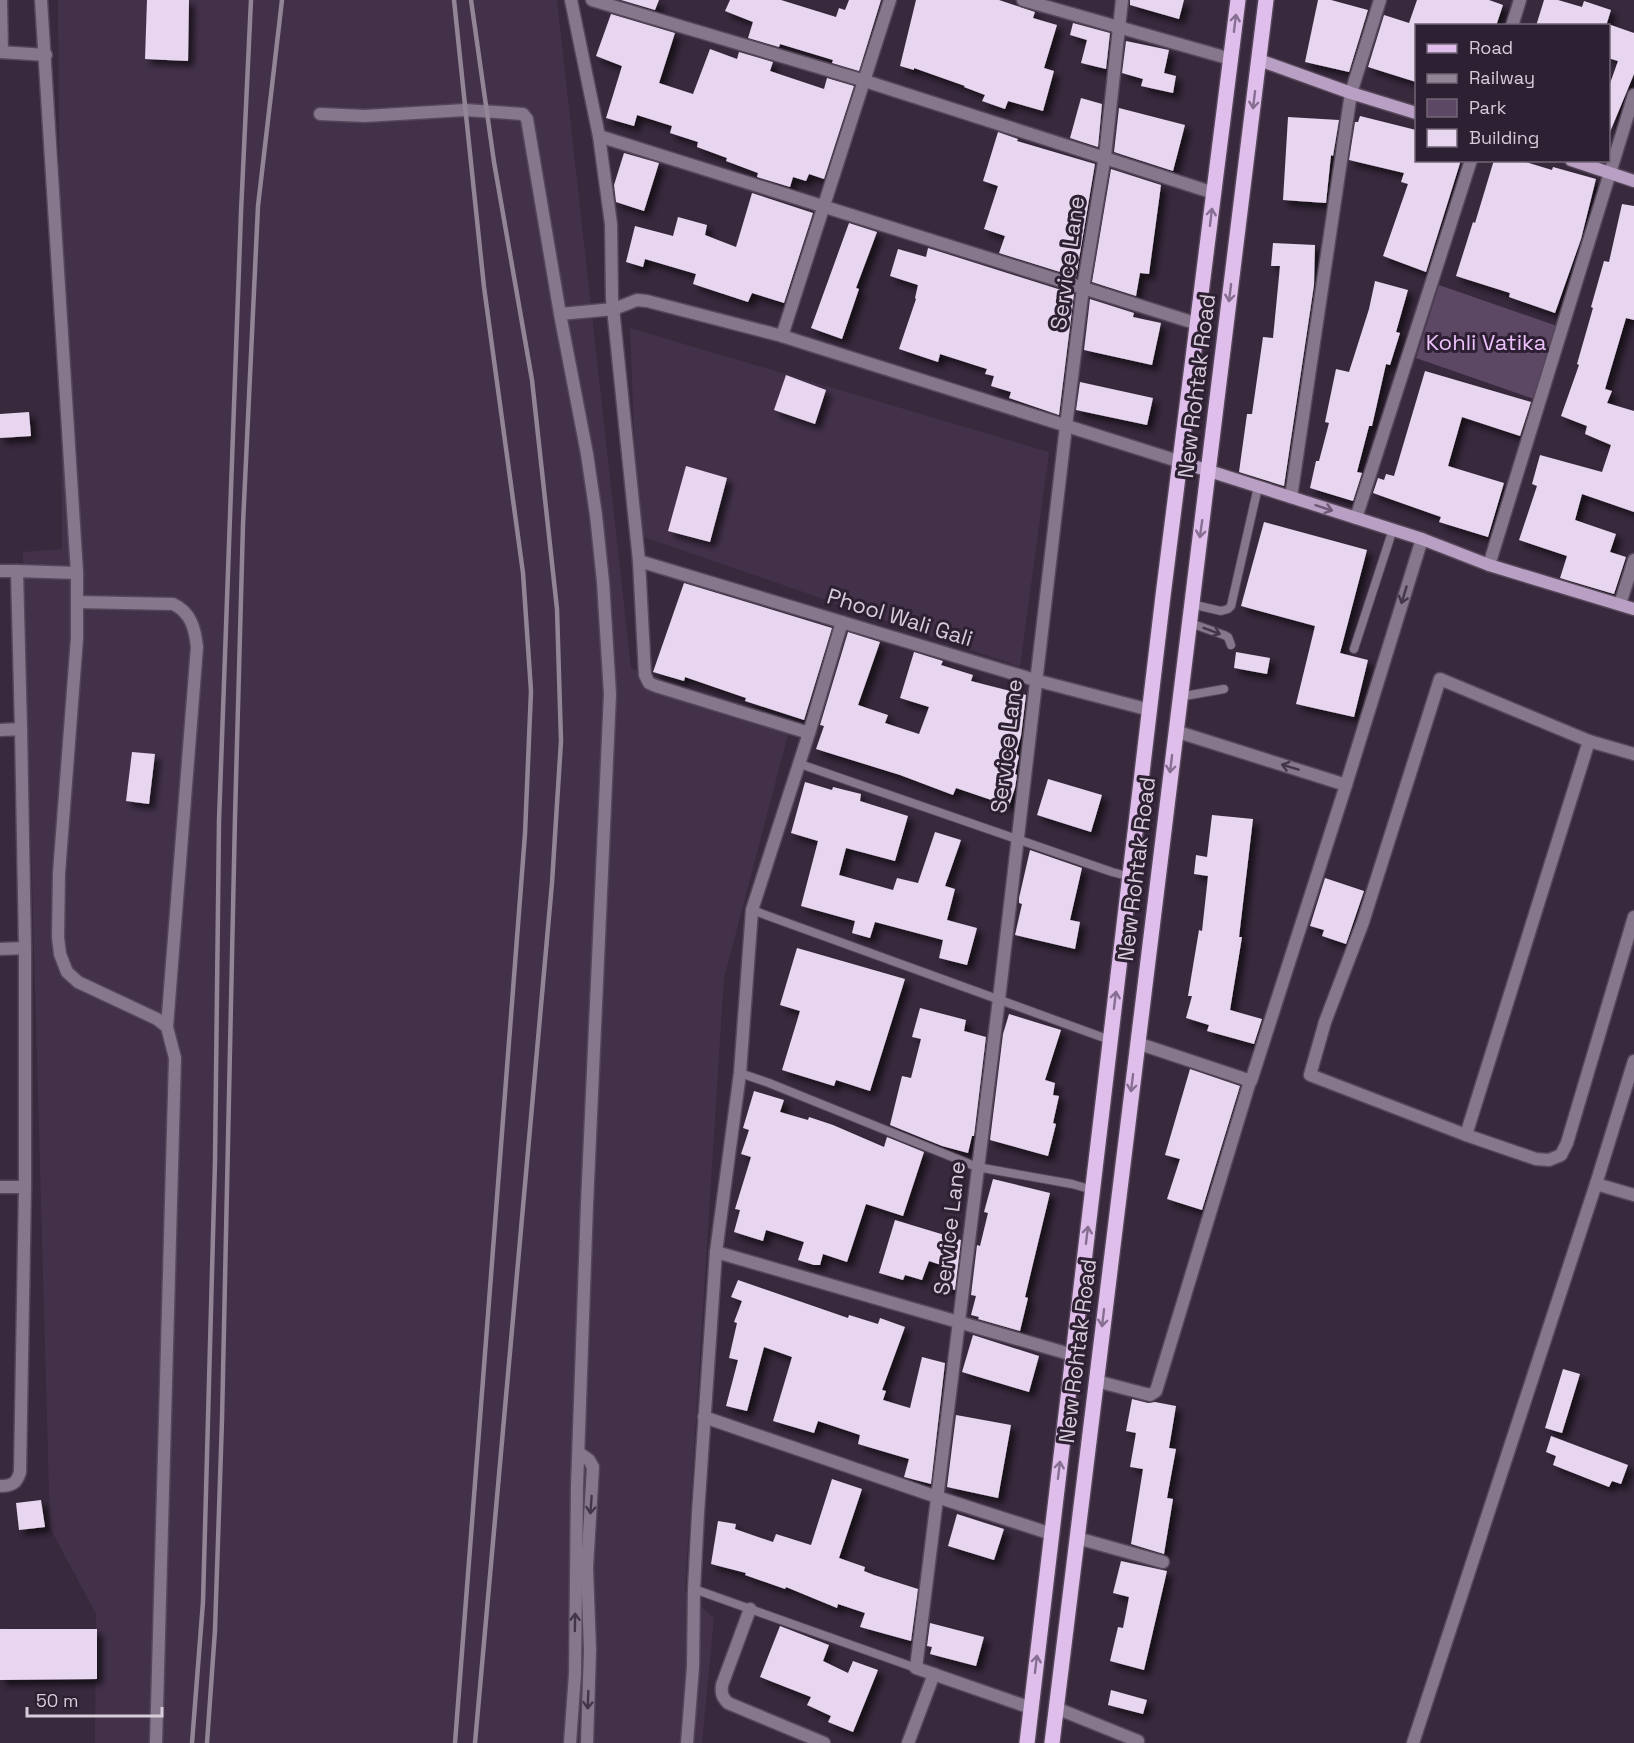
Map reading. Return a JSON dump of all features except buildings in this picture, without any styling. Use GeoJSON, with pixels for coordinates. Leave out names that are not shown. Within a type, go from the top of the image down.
{"type":"FeatureCollection","features":[{"type":"Feature","properties":{"kind":"main road","name":"New Rohtak Road"},"geometry":{"type":"LineString","coordinates":[[1027,1743],[1110,1040],[1238,0]]}},
{"type":"Feature","properties":{"kind":"main road","name":"New Rohtak Road"},"geometry":{"type":"LineString","coordinates":[[1052,1743],[1266,0]]}},
{"type":"Feature","properties":{"kind":"street"},"geometry":{"type":"LineString","coordinates":[[2,0],[1,52],[46,55]]}},
{"type":"Feature","properties":{"kind":"street"},"geometry":{"type":"LineString","coordinates":[[41,0],[78,602],[58,873],[60,954],[67,972],[78,982],[157,1018],[167,1027]]}},
{"type":"Feature","properties":{"kind":"street"},"geometry":{"type":"LineString","coordinates":[[571,0],[599,136],[610,224],[614,309],[639,561],[645,675],[649,682],[809,733]]}},
{"type":"Feature","properties":{"kind":"street"},"geometry":{"type":"LineString","coordinates":[[592,0],[865,81],[1105,156],[1214,193]]}},
{"type":"Feature","properties":{"kind":"street"},"geometry":{"type":"LineString","coordinates":[[782,336],[890,0]]}},
{"type":"Feature","properties":{"kind":"street"},"geometry":{"type":"LineString","coordinates":[[1023,0],[1231,59]]}},
{"type":"Feature","properties":{"kind":"street","name":"Service Lane"},"geometry":{"type":"LineString","coordinates":[[916,1668],[999,999],[1016,838],[1083,288],[1105,156],[1122,0]]}},
{"type":"Feature","properties":{"kind":"street"},"geometry":{"type":"LineString","coordinates":[[1291,497],[1351,93],[1380,0]]}},
{"type":"Feature","properties":{"kind":"street"},"geometry":{"type":"LineString","coordinates":[[1513,24],[1520,0]]}},
{"type":"Feature","properties":{"kind":"street"},"geometry":{"type":"LineString","coordinates":[[1259,60],[1351,93],[1415,113]]}},
{"type":"Feature","properties":{"kind":"street"},"geometry":{"type":"LineString","coordinates":[[1490,565],[1634,95]]}},
{"type":"Feature","properties":{"kind":"street"},"geometry":{"type":"LineString","coordinates":[[320,114],[365,116],[465,110],[523,114],[527,119],[560,314],[587,454],[603,582],[610,694],[587,1204],[574,1674],[570,1743]]}},
{"type":"Feature","properties":{"kind":"street"},"geometry":{"type":"LineString","coordinates":[[599,136],[1198,324]]}},
{"type":"Feature","properties":{"kind":"street"},"geometry":{"type":"LineString","coordinates":[[1356,518],[1470,162]]}},
{"type":"Feature","properties":{"kind":"street"},"geometry":{"type":"LineString","coordinates":[[1577,162],[1634,181]]}},
{"type":"Feature","properties":{"kind":"street"},"geometry":{"type":"LineString","coordinates":[[560,314],[614,309],[637,300],[782,336],[1258,486],[1422,539],[1490,565],[1634,609]]}},
{"type":"Feature","properties":{"kind":"street"},"geometry":{"type":"LineString","coordinates":[[1096,1381],[1150,1395],[1156,1391],[1251,1078],[1346,785],[1422,539]]}},
{"type":"Feature","properties":{"kind":"street"},"geometry":{"type":"LineString","coordinates":[[1620,604],[1634,560]]}},
{"type":"Feature","properties":{"kind":"street","name":"Phool Wali Gali"},"geometry":{"type":"LineString","coordinates":[[639,561],[1035,680],[1150,710]]}},
{"type":"Feature","properties":{"kind":"street"},"geometry":{"type":"LineString","coordinates":[[0,570],[77,573]]}},
{"type":"Feature","properties":{"kind":"street"},"geometry":{"type":"LineString","coordinates":[[0,1486],[12,1485],[18,1480],[20,1472],[25,1187],[25,948],[17,571]]}},
{"type":"Feature","properties":{"kind":"street"},"geometry":{"type":"LineString","coordinates":[[78,602],[173,604],[189,616],[197,647],[167,1027],[175,1058],[156,1743]]}},
{"type":"Feature","properties":{"kind":"street"},"geometry":{"type":"LineString","coordinates":[[687,1743],[693,1667],[694,1589],[704,1417],[716,1252],[740,1073],[752,910],[800,764],[842,622]]}},
{"type":"Feature","properties":{"kind":"street"},"geometry":{"type":"LineString","coordinates":[[1634,754],[1589,741],[1440,679],[1363,922],[1325,1022],[1310,1075],[1466,1135],[1536,1159],[1549,1160],[1561,1155],[1567,1143],[1634,917]]}},
{"type":"Feature","properties":{"kind":"street"},"geometry":{"type":"LineString","coordinates":[[0,730],[21,729]]}},
{"type":"Feature","properties":{"kind":"street"},"geometry":{"type":"LineString","coordinates":[[1175,731],[1346,785]]}},
{"type":"Feature","properties":{"kind":"street"},"geometry":{"type":"LineString","coordinates":[[1466,1135],[1589,741]]}},
{"type":"Feature","properties":{"kind":"street"},"geometry":{"type":"LineString","coordinates":[[0,949],[25,948]]}},
{"type":"Feature","properties":{"kind":"street"},"geometry":{"type":"LineString","coordinates":[[1137,1043],[1251,1081],[1251,1078]]}},
{"type":"Feature","properties":{"kind":"street"},"geometry":{"type":"LineString","coordinates":[[1413,1743],[1634,1061]]}},
{"type":"Feature","properties":{"kind":"street"},"geometry":{"type":"LineString","coordinates":[[1596,1184],[1634,1195]]}},
{"type":"Feature","properties":{"kind":"street"},"geometry":{"type":"LineString","coordinates":[[0,1187],[25,1187]]}},
{"type":"Feature","properties":{"kind":"street"},"geometry":{"type":"LineString","coordinates":[[716,1252],[1073,1355]]}},
{"type":"Feature","properties":{"kind":"street"},"geometry":{"type":"LineString","coordinates":[[704,1417],[1052,1534]]}},
{"type":"Feature","properties":{"kind":"street"},"geometry":{"type":"LineString","coordinates":[[579,1453],[589,1460],[593,1467],[587,1568],[590,1650],[587,1743]]}},
{"type":"Feature","properties":{"kind":"street"},"geometry":{"type":"LineString","coordinates":[[1077,1538],[1163,1562]]}},
{"type":"Feature","properties":{"kind":"street"},"geometry":{"type":"LineString","coordinates":[[750,1609],[722,1685],[721,1692],[724,1698],[728,1703],[824,1743]]}},
{"type":"Feature","properties":{"kind":"street"},"geometry":{"type":"LineString","coordinates":[[916,1668],[1031,1707]]}},
{"type":"Feature","properties":{"kind":"street"},"geometry":{"type":"LineString","coordinates":[[908,1743],[934,1674]]}},
{"type":"Feature","properties":{"kind":"street"},"geometry":{"type":"LineString","coordinates":[[1056,1708],[1138,1741]]}},
{"type":"Feature","properties":{"kind":"lane"},"geometry":{"type":"LineString","coordinates":[[1191,604],[1221,611],[1231,606],[1258,486]]}},
{"type":"Feature","properties":{"kind":"lane"},"geometry":{"type":"LineString","coordinates":[[1354,649],[1393,530]]}},
{"type":"Feature","properties":{"kind":"lane"},"geometry":{"type":"LineString","coordinates":[[1188,622],[1228,637],[1231,645]]}},
{"type":"Feature","properties":{"kind":"lane"},"geometry":{"type":"LineString","coordinates":[[1179,697],[1224,689]]}},
{"type":"Feature","properties":{"kind":"lane"},"geometry":{"type":"LineString","coordinates":[[800,764],[1131,877]]}},
{"type":"Feature","properties":{"kind":"lane"},"geometry":{"type":"LineString","coordinates":[[752,910],[1110,1040]]}},
{"type":"Feature","properties":{"kind":"lane"},"geometry":{"type":"LineString","coordinates":[[740,1073],[978,1167],[1072,1184],[1092,1190]]}},
{"type":"Feature","properties":{"kind":"lane"},"geometry":{"type":"LineString","coordinates":[[694,1589],[916,1668]]}},
{"type":"Feature","properties":{"kind":"shaded area"},"geometry":{"type":"Polygon","coordinates":[[[58,0],[557,0],[631,668],[790,727],[724,978],[685,1591],[714,1618],[702,1743],[95,1743],[96,1614],[50,1528],[23,552],[62,549],[58,0]]]}},
{"type":"Feature","properties":{"kind":"shaded area"},"geometry":{"type":"Polygon","coordinates":[[[630,328],[1049,452],[1020,667],[638,535],[630,328]]]}},
{"type":"Feature","properties":{"kind":"green space","name":"Kohli Vatika"},"geometry":{"type":"Polygon","coordinates":[[[1439,285],[1557,326],[1534,399],[1416,358],[1439,285]]]}},
{"type":"Feature","properties":{"kind":"railway"},"geometry":{"type":"LineString","coordinates":[[192,1743],[203,1602],[215,1162],[219,821],[251,0]]}},
{"type":"Feature","properties":{"kind":"railway"},"geometry":{"type":"LineString","coordinates":[[207,1743],[215,1630],[222,1420],[243,524],[258,206],[282,0]]}},
{"type":"Feature","properties":{"kind":"railway"},"geometry":{"type":"LineString","coordinates":[[454,0],[484,287],[523,573],[531,691],[525,834],[455,1743]]}},
{"type":"Feature","properties":{"kind":"railway"},"geometry":{"type":"LineString","coordinates":[[471,0],[494,162],[532,380],[557,609],[561,741],[552,883],[475,1743]]}}]}
